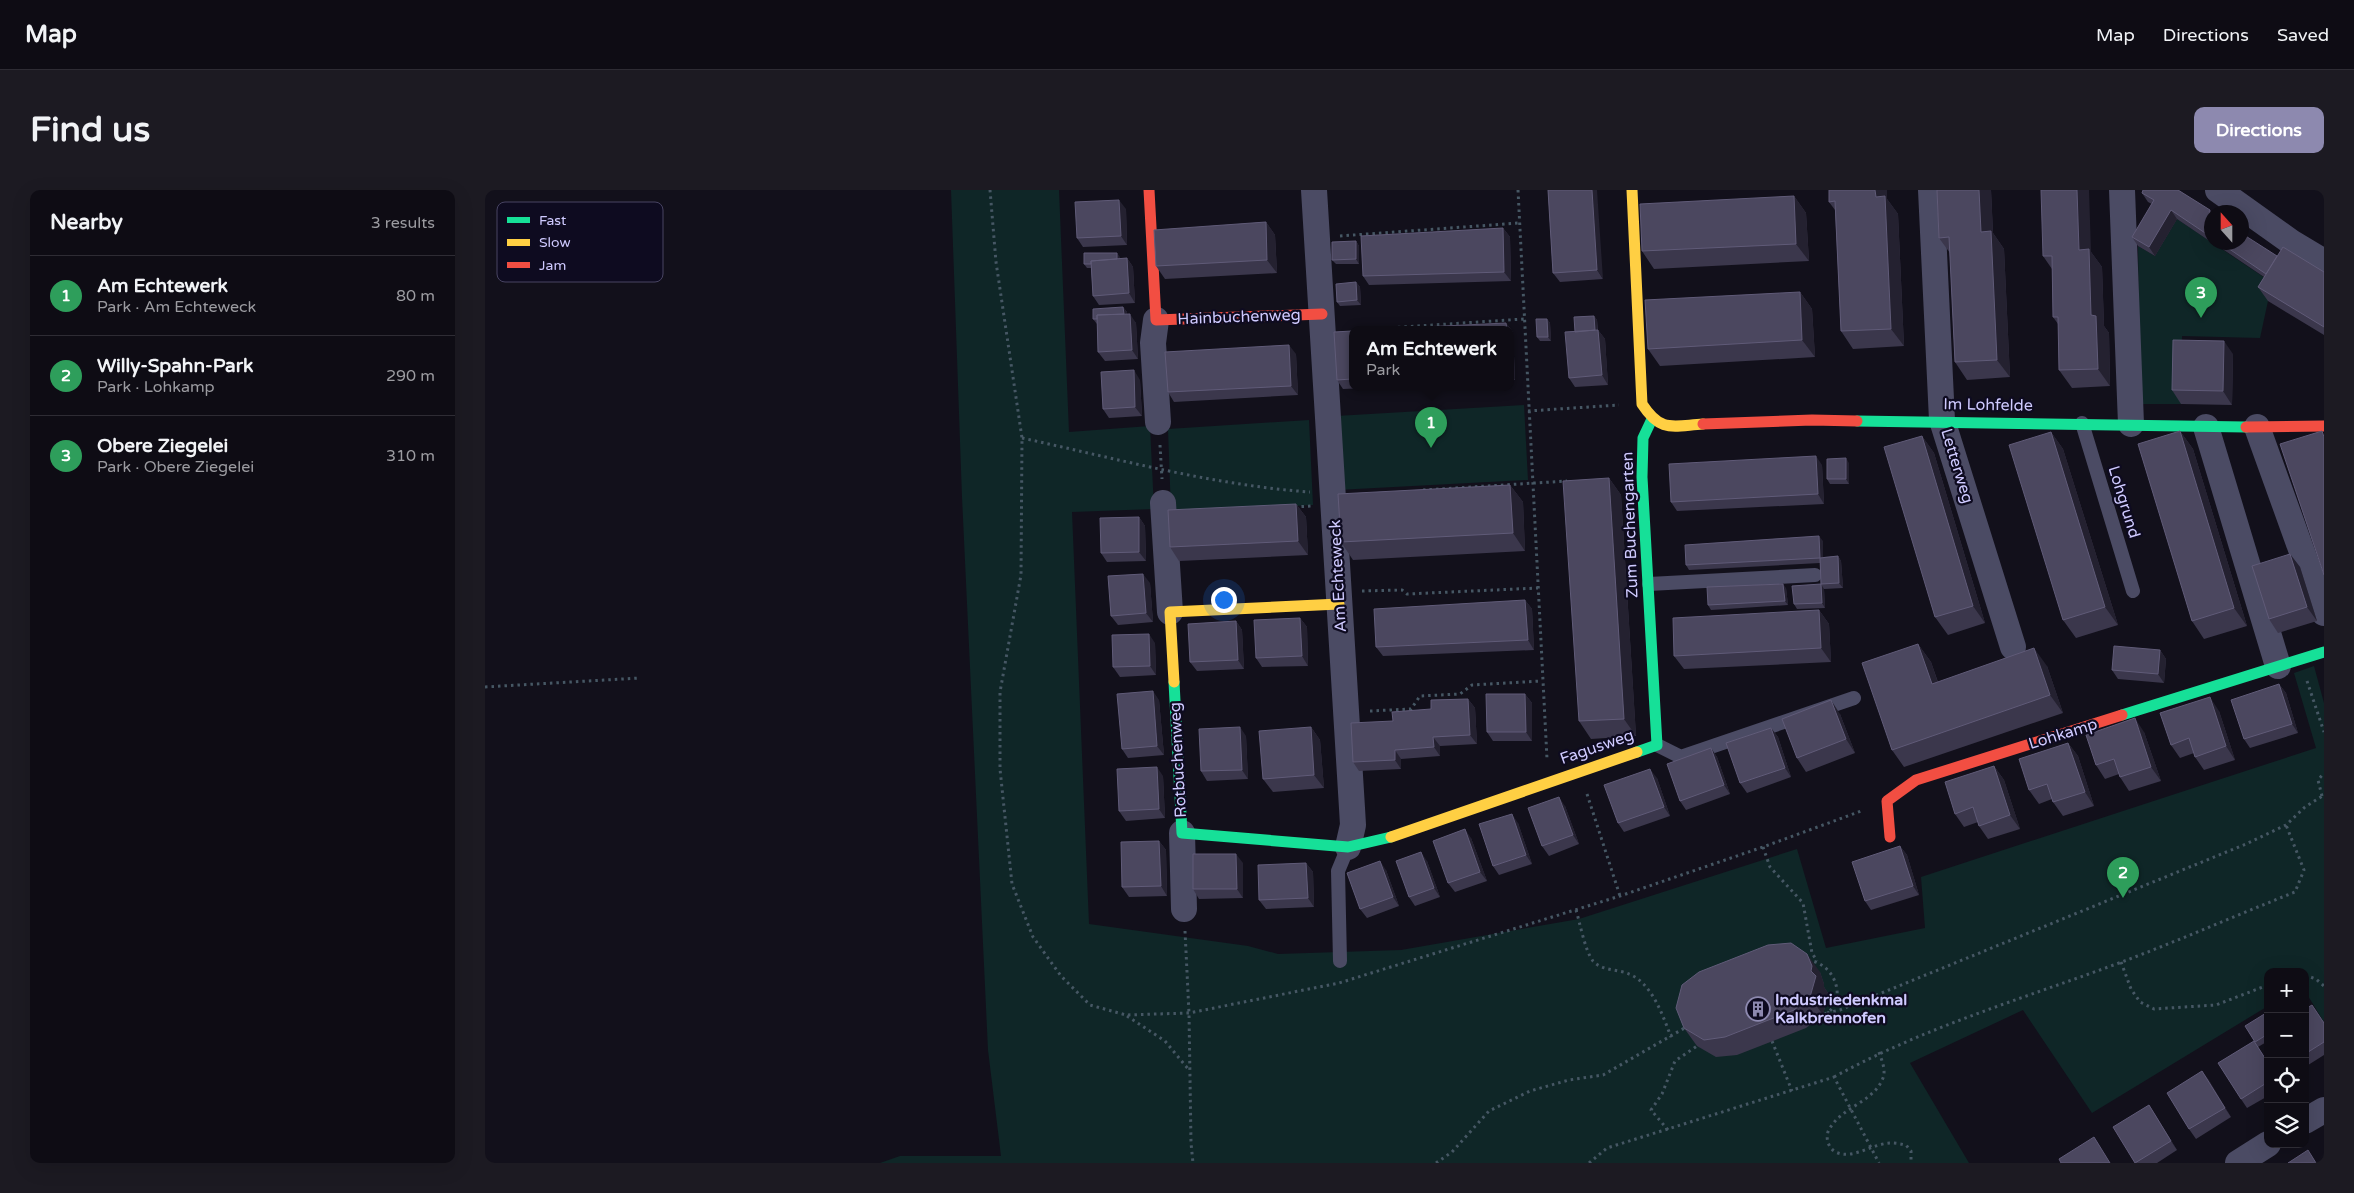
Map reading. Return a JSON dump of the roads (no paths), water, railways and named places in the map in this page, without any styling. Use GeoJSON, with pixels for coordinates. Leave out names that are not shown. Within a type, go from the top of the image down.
{"type":"FeatureCollection","features":[{"type":"Feature","properties":{"kind":"street","name":"Hainbuchenweg"},"geometry":{"type":"LineString","coordinates":[[1149,190],[1156,320],[1153,343],[1158,422]]}},
{"type":"Feature","properties":{"kind":"street","name":"Am Echteweck"},"geometry":{"type":"LineString","coordinates":[[1314,190],[1353,825],[1347,847]]}},
{"type":"Feature","properties":{"kind":"street"},"geometry":{"type":"LineString","coordinates":[[1631,190],[1642,404],[1653,419]]}},
{"type":"Feature","properties":{"kind":"street","name":"Letterweg"},"geometry":{"type":"LineString","coordinates":[[1931,190],[1942,420],[2013,646]]}},
{"type":"Feature","properties":{"kind":"street"},"geometry":{"type":"LineString","coordinates":[[2122,190],[2131,424]]}},
{"type":"Feature","properties":{"kind":"street"},"geometry":{"type":"LineString","coordinates":[[2218,190],[2291,242],[2324,262]]}},
{"type":"Feature","properties":{"kind":"street","name":"Hainbuchenweg"},"geometry":{"type":"LineString","coordinates":[[1156,320],[1323,314]]}},
{"type":"Feature","properties":{"kind":"street","name":"Im Lohfelde"},"geometry":{"type":"LineString","coordinates":[[1653,419],[1665,426],[1811,420],[1942,420],[2206,427],[2324,426]]}},
{"type":"Feature","properties":{"kind":"street","name":"Zum Buchengarten"},"geometry":{"type":"LineString","coordinates":[[1653,419],[1643,438],[1642,477],[1657,745]]}},
{"type":"Feature","properties":{"kind":"street"},"geometry":{"type":"LineString","coordinates":[[2206,427],[2289,663]]}},
{"type":"Feature","properties":{"kind":"street"},"geometry":{"type":"LineString","coordinates":[[2257,427],[2324,613]]}},
{"type":"Feature","properties":{"kind":"street","name":"Rotbuchenweg"},"geometry":{"type":"LineString","coordinates":[[1163,503],[1182,833],[1347,847]]}},
{"type":"Feature","properties":{"kind":"street"},"geometry":{"type":"LineString","coordinates":[[1170,612],[1339,598]]}},
{"type":"Feature","properties":{"kind":"street","name":"Lohkamp"},"geometry":{"type":"LineString","coordinates":[[1890,837],[1887,801],[1916,780],[2324,652]]}},
{"type":"Feature","properties":{"kind":"street","name":"Fagusweg"},"geometry":{"type":"LineString","coordinates":[[1347,847],[1385,839],[1657,745]]}},
{"type":"Feature","properties":{"kind":"street"},"geometry":{"type":"LineString","coordinates":[[1182,833],[1184,909]]}},
{"type":"Feature","properties":{"kind":"street"},"geometry":{"type":"LineString","coordinates":[[2309,1119],[2324,1110]]}},
{"type":"Feature","properties":{"kind":"street"},"geometry":{"type":"LineString","coordinates":[[2238,1163],[2264,1147]]}},
{"type":"Feature","properties":{"kind":"lane","name":"Lohgrund"},"geometry":{"type":"LineString","coordinates":[[2082,423],[2133,591]]}},
{"type":"Feature","properties":{"kind":"lane"},"geometry":{"type":"LineString","coordinates":[[1649,584],[1815,575]]}},
{"type":"Feature","properties":{"kind":"lane","name":"Fagusweg"},"geometry":{"type":"LineString","coordinates":[[1657,745],[1681,757],[1854,698]]}},
{"type":"Feature","properties":{"kind":"lane","name":"Am Echteweck"},"geometry":{"type":"LineString","coordinates":[[1340,961],[1338,871],[1347,847]]}},
{"type":"Feature","properties":{"kind":"place","name":"Obere Ziegelei"},"geometry":{"type":"Point","coordinates":[2201,318]}},
{"type":"Feature","properties":{"kind":"place","name":"Am Echtewerk"},"geometry":{"type":"Point","coordinates":[1431,448]}},
{"type":"Feature","properties":{"kind":"place","name":"Willy-Spahn-Park"},"geometry":{"type":"Point","coordinates":[2123,898]}},
{"type":"Feature","properties":{"kind":"place","name":"Industriedenkmal Kalkbrennofen"},"geometry":{"type":"Point","coordinates":[1758,1009]}}]}
